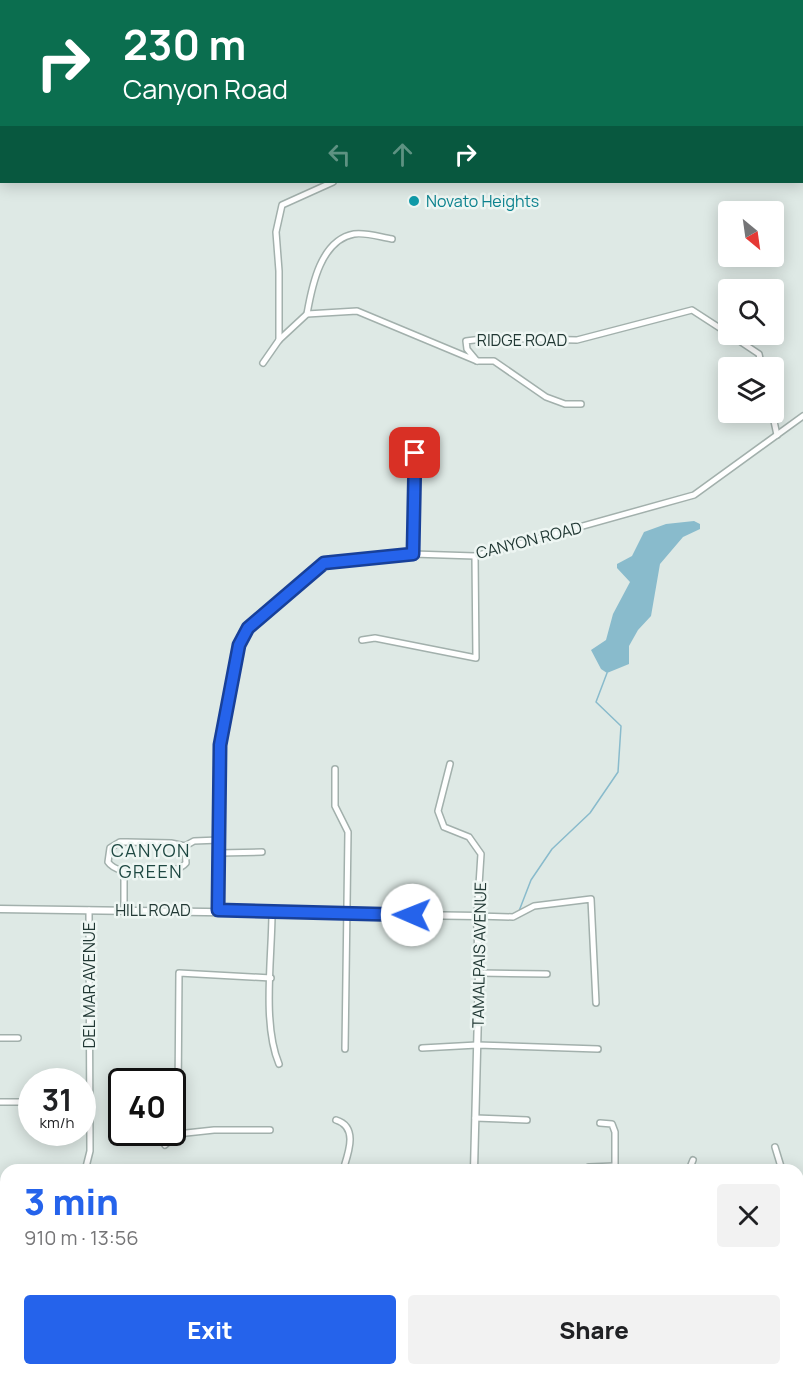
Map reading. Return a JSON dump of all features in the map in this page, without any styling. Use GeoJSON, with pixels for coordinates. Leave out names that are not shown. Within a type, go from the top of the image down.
{"type":"FeatureCollection","features":[{"type":"Feature","properties":{"kind":"street"},"geometry":{"type":"LineString","coordinates":[[279,340],[281,307],[276,232],[282,205],[331,183]]}},
{"type":"Feature","properties":{"kind":"street"},"geometry":{"type":"LineString","coordinates":[[263,363],[279,340],[307,314],[314,285],[331,245],[340,238],[357,233],[392,239]]}},
{"type":"Feature","properties":{"kind":"street","name":"RIDGE ROAD"},"geometry":{"type":"LineString","coordinates":[[477,361],[467,349],[466,341],[490,338],[577,340],[692,310],[718,327]]}},
{"type":"Feature","properties":{"kind":"street","name":"RIDGE ROAD"},"geometry":{"type":"LineString","coordinates":[[307,314],[357,311],[477,361]]}},
{"type":"Feature","properties":{"kind":"street","name":"RIDGE ROAD"},"geometry":{"type":"LineString","coordinates":[[746,345],[759,354],[760,357]]}},
{"type":"Feature","properties":{"kind":"street"},"geometry":{"type":"LineString","coordinates":[[477,361],[494,361],[546,397],[565,404],[581,404]]}},
{"type":"Feature","properties":{"kind":"street","name":"CANYON ROAD"},"geometry":{"type":"LineString","coordinates":[[218,910],[220,745],[239,645],[248,628],[324,563],[413,554],[475,556],[694,495],[803,416]]}},
{"type":"Feature","properties":{"kind":"street"},"geometry":{"type":"LineString","coordinates":[[774,423],[777,435]]}},
{"type":"Feature","properties":{"kind":"street"},"geometry":{"type":"LineString","coordinates":[[413,554],[415,453]]}},
{"type":"Feature","properties":{"kind":"street"},"geometry":{"type":"LineString","coordinates":[[362,640],[375,638],[476,658],[475,556]]}},
{"type":"Feature","properties":{"kind":"street","name":"TAMALPAIS AVENUE"},"geometry":{"type":"LineString","coordinates":[[450,764],[438,811],[444,827],[469,837],[481,854],[477,916],[479,974],[474,1164]]}},
{"type":"Feature","properties":{"kind":"street"},"geometry":{"type":"LineString","coordinates":[[335,769],[335,806],[348,832],[345,1048]]}},
{"type":"Feature","properties":{"kind":"street"},"geometry":{"type":"LineString","coordinates":[[185,846],[186,864],[180,870],[124,872],[114,869],[108,862],[111,848],[117,844],[171,843],[185,846],[194,841],[219,840]]}},
{"type":"Feature","properties":{"kind":"street"},"geometry":{"type":"LineString","coordinates":[[219,853],[262,852]]}},
{"type":"Feature","properties":{"kind":"street"},"geometry":{"type":"LineString","coordinates":[[124,872],[124,910]]}},
{"type":"Feature","properties":{"kind":"street","name":"HILL ROAD"},"geometry":{"type":"LineString","coordinates":[[0,909],[218,910],[513,917],[534,906],[591,899],[596,1003]]}},
{"type":"Feature","properties":{"kind":"street","name":"DEL MAR AVENUE"},"geometry":{"type":"LineString","coordinates":[[87,1068],[89,910]]}},
{"type":"Feature","properties":{"kind":"street"},"geometry":{"type":"LineString","coordinates":[[272,913],[268,1014],[274,1053],[279,1064]]}},
{"type":"Feature","properties":{"kind":"street"},"geometry":{"type":"LineString","coordinates":[[178,1068],[179,973],[271,978]]}},
{"type":"Feature","properties":{"kind":"street"},"geometry":{"type":"LineString","coordinates":[[479,974],[547,974]]}},
{"type":"Feature","properties":{"kind":"street"},"geometry":{"type":"LineString","coordinates":[[0,1038],[18,1038]]}},
{"type":"Feature","properties":{"kind":"street"},"geometry":{"type":"LineString","coordinates":[[422,1048],[477,1045],[598,1049]]}},
{"type":"Feature","properties":{"kind":"street"},"geometry":{"type":"LineString","coordinates":[[0,1102],[18,1102]]}},
{"type":"Feature","properties":{"kind":"street"},"geometry":{"type":"LineString","coordinates":[[475,1118],[527,1120]]}},
{"type":"Feature","properties":{"kind":"street"},"geometry":{"type":"LineString","coordinates":[[336,1120],[343,1122],[349,1131],[350,1145],[345,1164]]}},
{"type":"Feature","properties":{"kind":"street"},"geometry":{"type":"LineString","coordinates":[[600,1123],[612,1124],[615,1132],[615,1164]]}},
{"type":"Feature","properties":{"kind":"street"},"geometry":{"type":"LineString","coordinates":[[186,1133],[214,1130],[270,1130]]}},
{"type":"Feature","properties":{"kind":"street","name":"DEL MAR AVENUE"},"geometry":{"type":"LineString","coordinates":[[87,1164],[89,1146]]}},
{"type":"Feature","properties":{"kind":"street"},"geometry":{"type":"LineString","coordinates":[[775,1147],[780,1164]]}},
{"type":"Feature","properties":{"kind":"street"},"geometry":{"type":"LineString","coordinates":[[691,1164],[693,1160]]}},
{"type":"Feature","properties":{"kind":"water"},"geometry":{"type":"Polygon","coordinates":[[[694,521],[700,524],[700,529],[683,537],[660,564],[651,616],[638,630],[629,646],[629,664],[607,673],[601,669],[591,650],[606,640],[613,614],[630,582],[617,568],[617,564],[632,556],[644,532],[666,524],[694,521]]]}},
{"type":"Feature","properties":{"kind":"waterway"},"geometry":{"type":"LineString","coordinates":[[519,911],[531,880],[552,849],[590,813],[618,772],[621,726],[596,702],[607,673]]}},
{"type":"Feature","properties":{"kind":"place","name":"Novato Heights"},"geometry":{"type":"Point","coordinates":[414,201]}},
{"type":"Feature","properties":{"kind":"district","name":"CANYON GREEN"},"geometry":{"type":"Point","coordinates":[151,860]}},
{"type":"Feature","properties":{"kind":"route"},"geometry":{"type":"LineString","coordinates":[[412,915],[218,910],[220,745],[239,645],[248,628],[324,563],[413,554],[415,453]]}}]}
